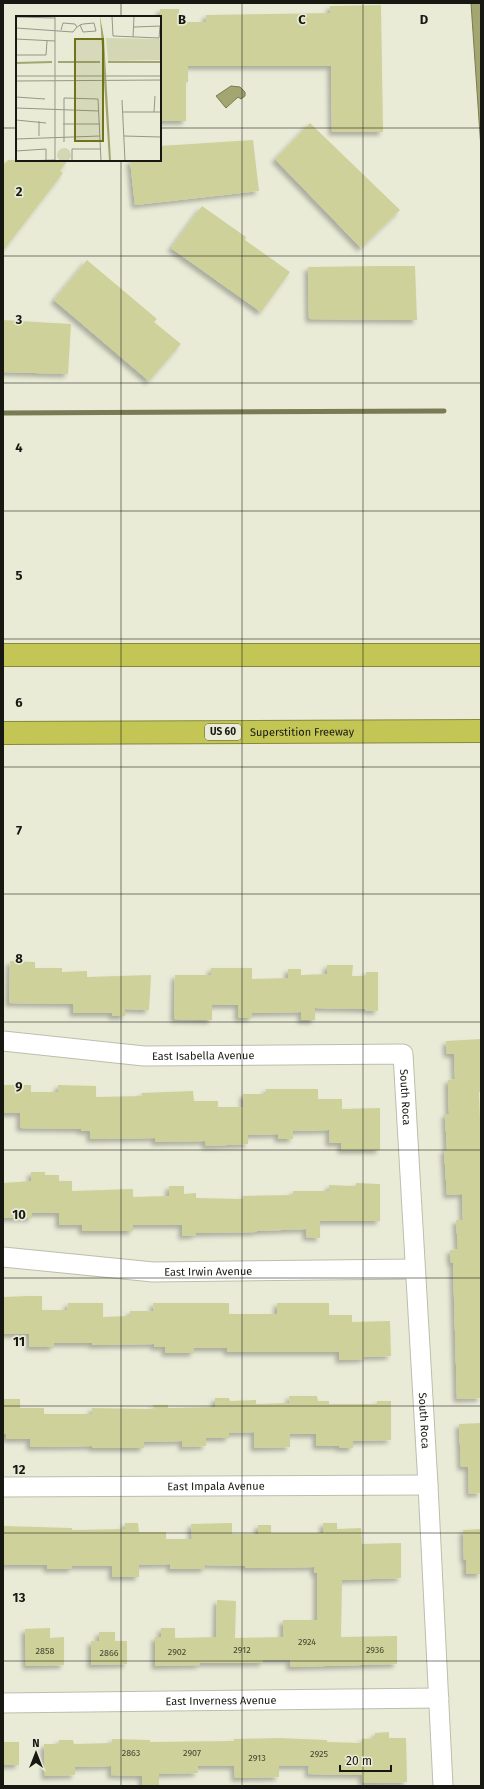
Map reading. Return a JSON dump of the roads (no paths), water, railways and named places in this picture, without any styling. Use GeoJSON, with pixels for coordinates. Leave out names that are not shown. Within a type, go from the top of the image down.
{"type":"FeatureCollection","features":[{"type":"Feature","properties":{"kind":"highway"},"geometry":{"type":"LineString","coordinates":[[3,655],[481,655]]}},
{"type":"Feature","properties":{"kind":"highway","name":"Superstition Freeway"},"geometry":{"type":"LineString","coordinates":[[3,734],[481,730]]}},
{"type":"Feature","properties":{"kind":"street","name":"East Isabella Avenue"},"geometry":{"type":"LineString","coordinates":[[3,1041],[144,1056],[403,1054]]}},
{"type":"Feature","properties":{"kind":"street","name":"South Roca"},"geometry":{"type":"LineString","coordinates":[[403,1054],[428,1485],[443,1786]]}},
{"type":"Feature","properties":{"kind":"street","name":"East Irwin Avenue"},"geometry":{"type":"LineString","coordinates":[[3,1257],[153,1272],[415,1269]]}},
{"type":"Feature","properties":{"kind":"street","name":"East Impala Avenue"},"geometry":{"type":"LineString","coordinates":[[3,1487],[428,1485]]}},
{"type":"Feature","properties":{"kind":"street","name":"East Inverness Avenue"},"geometry":{"type":"LineString","coordinates":[[3,1703],[439,1698]]}},
{"type":"Feature","properties":{"kind":"waterway"},"geometry":{"type":"LineString","coordinates":[[3,413],[444,411]]}}]}
